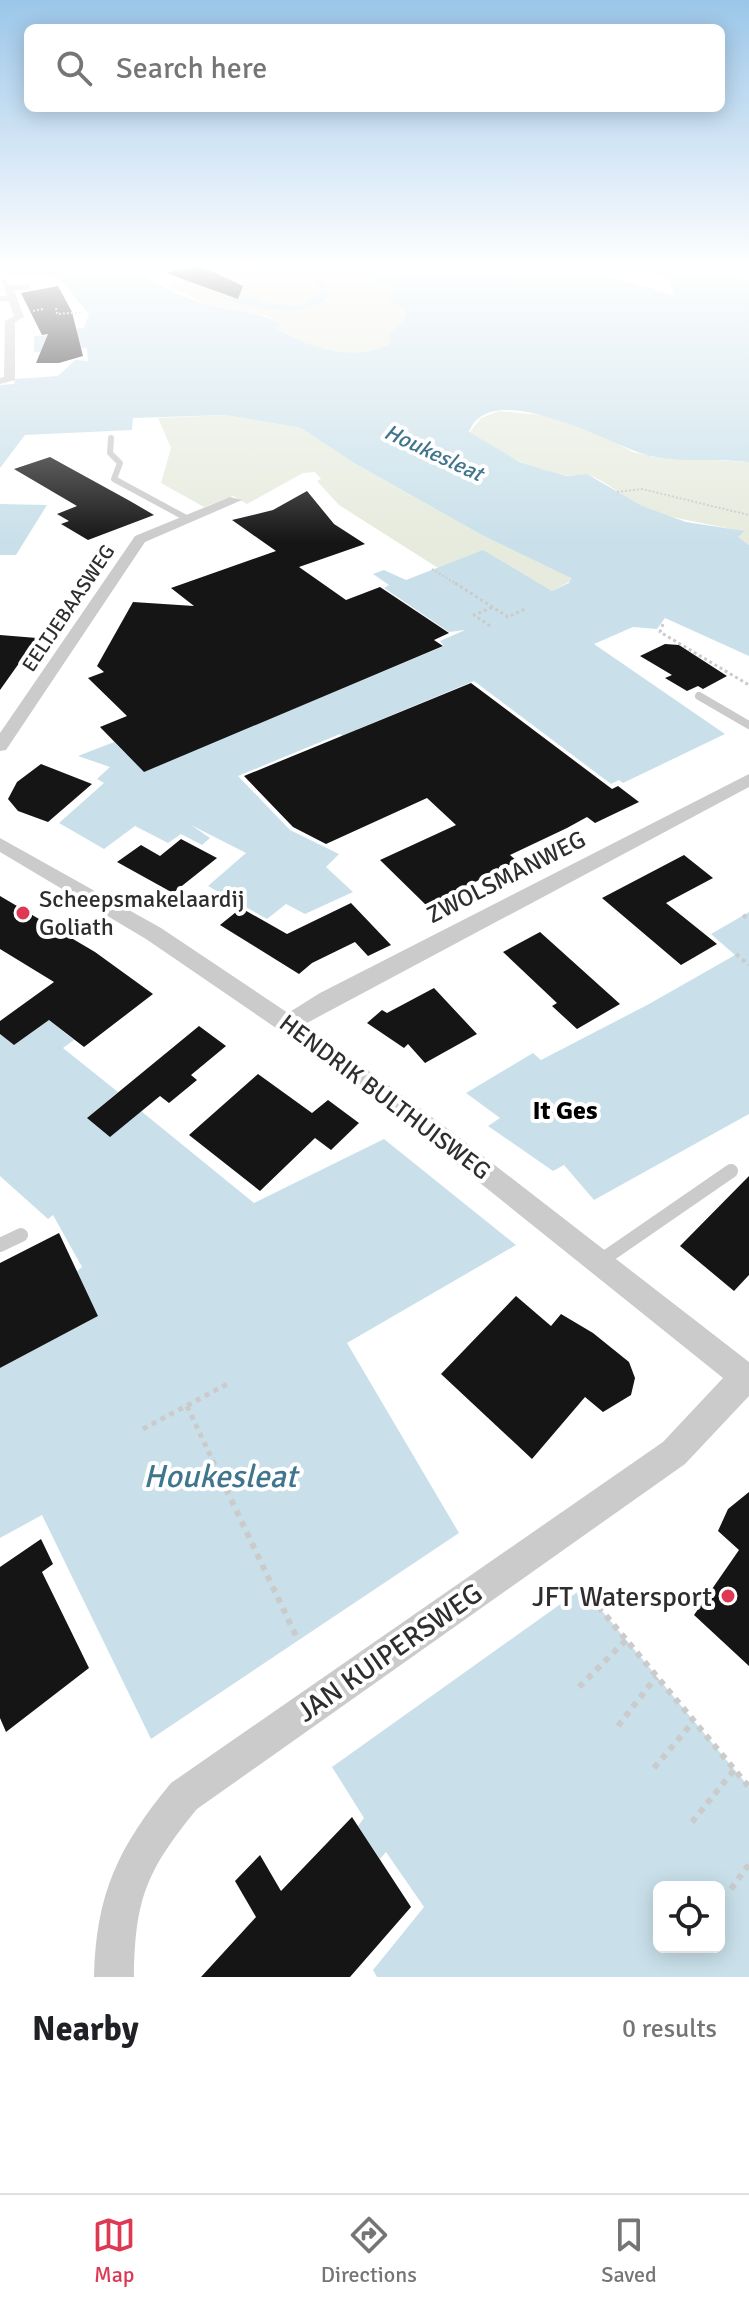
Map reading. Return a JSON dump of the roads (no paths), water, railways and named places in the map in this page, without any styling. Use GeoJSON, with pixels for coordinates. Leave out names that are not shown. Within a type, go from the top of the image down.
{"type":"FeatureCollection","features":[{"type":"Feature","properties":{"kind":"street"},"geometry":{"type":"LineString","coordinates":[[4,357],[4,380]]}},
{"type":"Feature","properties":{"kind":"street","name":"EELTJEBAASWEG"},"geometry":{"type":"LineString","coordinates":[[0,746],[133,547],[151,533],[235,500]]}},
{"type":"Feature","properties":{"kind":"street","name":"ZWOLSMANWEG"},"geometry":{"type":"LineString","coordinates":[[288,1024],[328,999],[749,780]]}},
{"type":"Feature","properties":{"kind":"street","name":"HENDRIK BULTHUISWEG"},"geometry":{"type":"LineString","coordinates":[[0,844],[134,921],[288,1024],[477,1166],[746,1378]]}},
{"type":"Feature","properties":{"kind":"street","name":"JAN KUIPERSWEG"},"geometry":{"type":"LineString","coordinates":[[114,1977],[114,1934],[128,1873],[144,1844],[184,1796],[674,1453],[746,1378]]}},
{"type":"Feature","properties":{"kind":"lane"},"geometry":{"type":"LineString","coordinates":[[111,438],[110,453],[120,463],[114,479],[188,519]]}},
{"type":"Feature","properties":{"kind":"lane"},"geometry":{"type":"LineString","coordinates":[[699,696],[749,725]]}},
{"type":"Feature","properties":{"kind":"lane"},"geometry":{"type":"LineString","coordinates":[[598,1263],[731,1171]]}},
{"type":"Feature","properties":{"kind":"lane"},"geometry":{"type":"LineString","coordinates":[[0,1245],[21,1235]]}},
{"type":"Feature","properties":{"kind":"water"},"geometry":{"type":"Polygon","coordinates":[[[88,357],[749,357],[749,462],[650,456],[555,419],[527,412],[502,410],[482,416],[469,432],[520,462],[567,476],[587,474],[642,506],[686,522],[745,531],[738,537],[749,545],[749,656],[665,618],[657,629],[633,627],[594,644],[725,734],[623,783],[619,780],[611,784],[474,681],[358,729],[386,775],[340,734],[238,776],[290,830],[339,854],[326,867],[353,892],[305,914],[286,904],[267,919],[208,886],[246,853],[191,825],[210,838],[202,845],[181,834],[168,843],[135,826],[104,849],[59,823],[104,783],[97,779],[110,767],[78,756],[114,742],[144,771],[444,646],[440,641],[465,630],[449,632],[384,588],[389,585],[373,574],[384,570],[406,580],[483,550],[552,591],[569,583],[571,578],[480,534],[354,463],[301,428],[225,415],[133,418],[132,430],[25,435],[0,468],[0,385],[14,384],[15,379],[58,376],[75,360],[88,361],[88,357]]]}},
{"type":"Feature","properties":{"kind":"water"},"geometry":{"type":"Polygon","coordinates":[[[0,504],[47,505],[16,555],[0,555],[0,504]]]}},
{"type":"Feature","properties":{"kind":"water"},"geometry":{"type":"Polygon","coordinates":[[[749,912],[749,1114],[594,1200],[564,1165],[553,1171],[488,1126],[500,1118],[466,1093],[533,1053],[541,1060],[735,955],[711,934],[749,912]]]}},
{"type":"Feature","properties":{"kind":"water","name":"Houkesleat"},"geometry":{"type":"Polygon","coordinates":[[[49,1020],[74,1040],[63,1048],[118,1092],[88,1117],[110,1136],[141,1111],[254,1203],[384,1139],[516,1245],[347,1343],[459,1533],[151,1739],[42,1515],[0,1538],[0,1368],[98,1316],[77,1271],[82,1267],[53,1215],[48,1219],[0,1176],[0,1034],[14,1045],[49,1020]]]}},
{"type":"Feature","properties":{"kind":"water"},"geometry":{"type":"Polygon","coordinates":[[[583,1588],[749,1787],[749,1977],[377,1977],[373,1970],[424,1907],[386,1852],[380,1859],[358,1826],[364,1818],[332,1767],[583,1588]]]}},
{"type":"Feature","properties":{"kind":"place","name":"Scheepsmakelaardij Goliath"},"geometry":{"type":"Point","coordinates":[23,913]}},
{"type":"Feature","properties":{"kind":"place","name":"JFT Watersport"},"geometry":{"type":"Point","coordinates":[728,1596]}},
{"type":"Feature","properties":{"kind":"district","name":"It Ges"},"geometry":{"type":"Point","coordinates":[565,1110]}}]}
